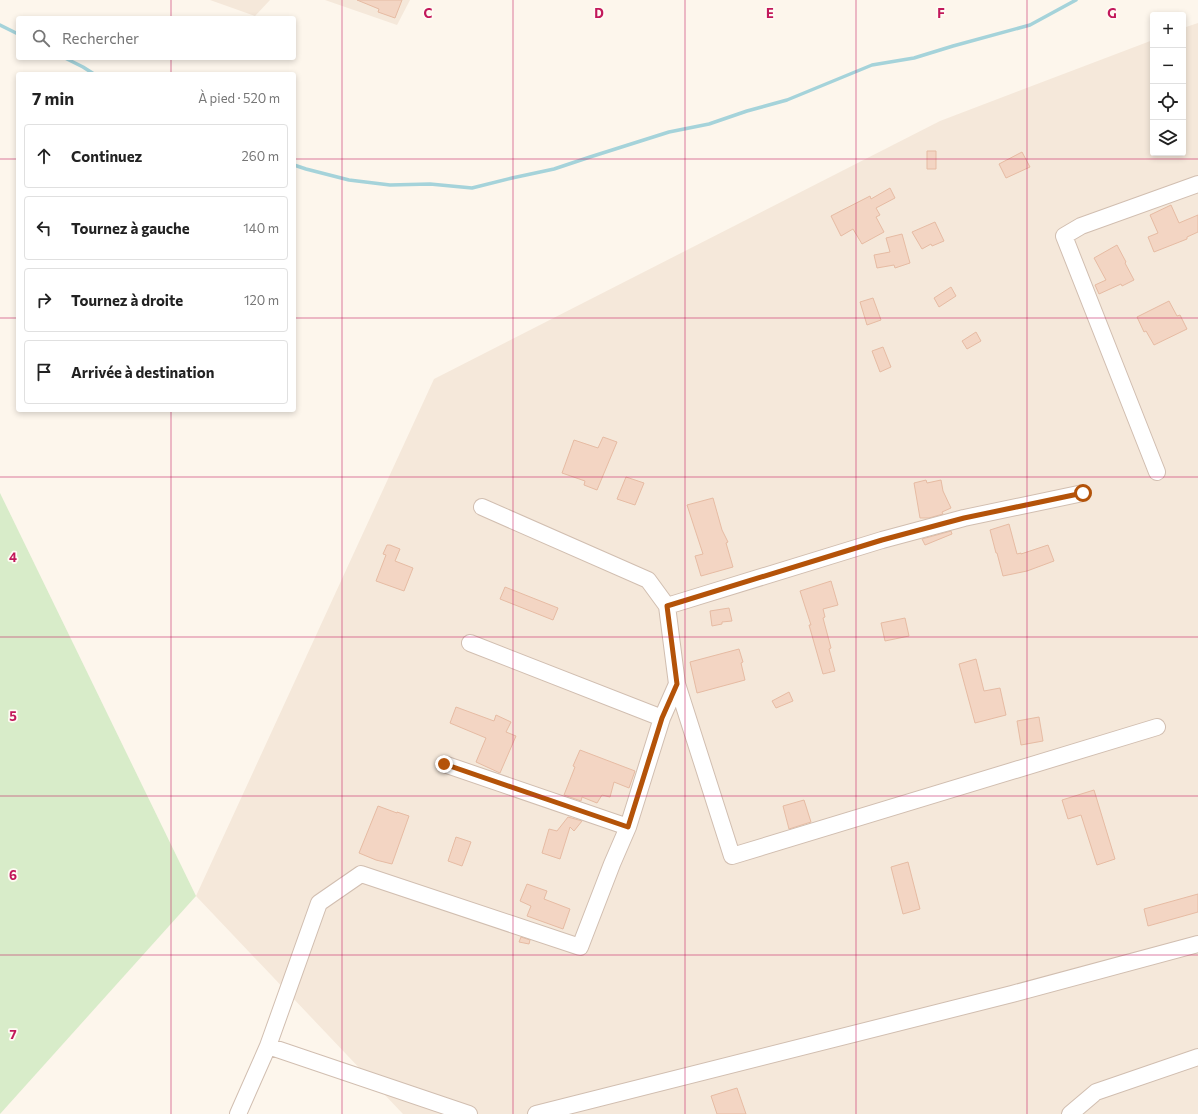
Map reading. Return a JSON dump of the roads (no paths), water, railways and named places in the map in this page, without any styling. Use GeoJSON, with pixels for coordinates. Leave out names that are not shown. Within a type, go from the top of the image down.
{"type":"FeatureCollection","features":[{"type":"Feature","properties":{"kind":"street"},"geometry":{"type":"LineString","coordinates":[[1157,472],[1064,236],[1081,226],[1198,184]]}},
{"type":"Feature","properties":{"kind":"street"},"geometry":{"type":"LineString","coordinates":[[667,606],[875,542],[956,520],[1083,493]]}},
{"type":"Feature","properties":{"kind":"street"},"geometry":{"type":"LineString","coordinates":[[482,507],[648,580],[667,606],[677,684],[732,856],[1156,727]]}},
{"type":"Feature","properties":{"kind":"street"},"geometry":{"type":"LineString","coordinates":[[470,643],[662,718]]}},
{"type":"Feature","properties":{"kind":"street"},"geometry":{"type":"LineString","coordinates":[[238,1114],[268,1046],[319,903],[361,874],[580,947],[628,827],[662,718],[677,684]]}},
{"type":"Feature","properties":{"kind":"street"},"geometry":{"type":"LineString","coordinates":[[444,764],[628,827]]}},
{"type":"Feature","properties":{"kind":"street"},"geometry":{"type":"LineString","coordinates":[[536,1114],[1012,994],[1198,944]]}},
{"type":"Feature","properties":{"kind":"street"},"geometry":{"type":"LineString","coordinates":[[268,1046],[469,1114]]}},
{"type":"Feature","properties":{"kind":"street"},"geometry":{"type":"LineString","coordinates":[[1070,1114],[1096,1092],[1198,1057]]}},
{"type":"Feature","properties":{"kind":"waterway"},"geometry":{"type":"LineString","coordinates":[[296,166],[349,180],[390,185],[430,184],[472,188],[554,169],[669,132],[709,124],[747,111],[787,100],[872,65],[914,58],[1030,25],[1076,0]]}},
{"type":"Feature","properties":{"kind":"waterway"},"geometry":{"type":"LineString","coordinates":[[0,25],[16,33]]}},
{"type":"Feature","properties":{"kind":"waterway"},"geometry":{"type":"LineString","coordinates":[[69,60],[91,72]]}}]}
